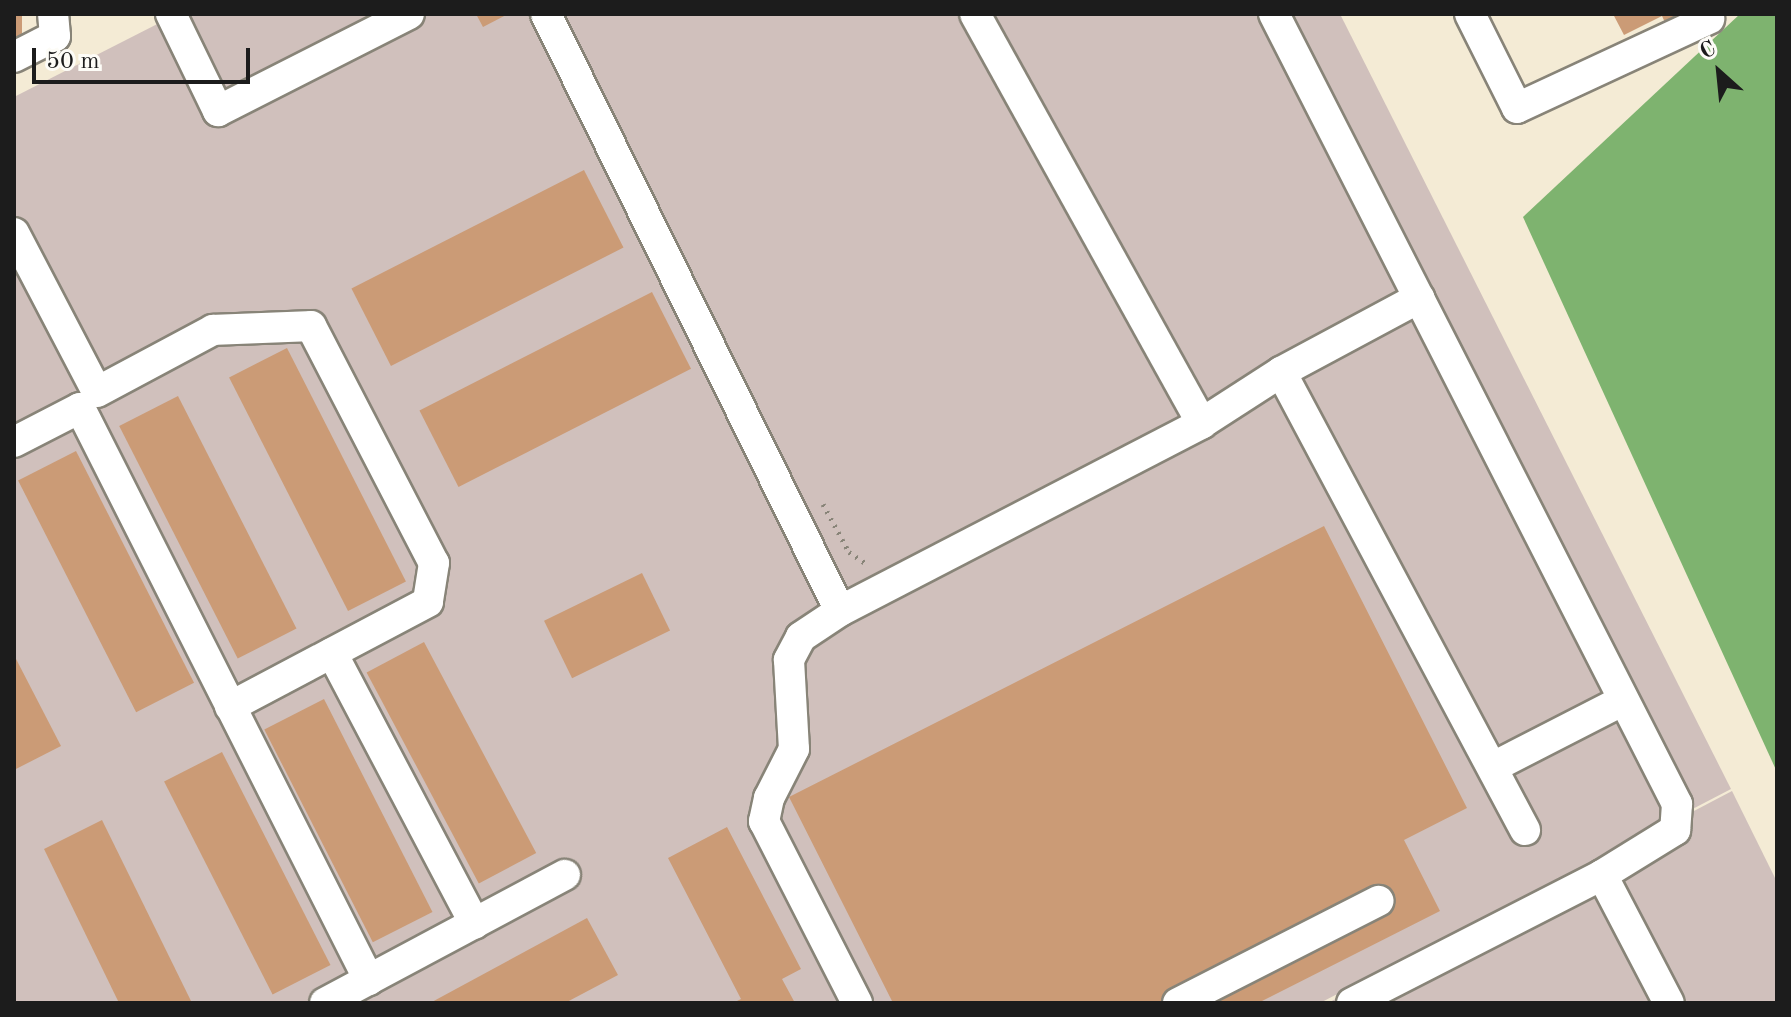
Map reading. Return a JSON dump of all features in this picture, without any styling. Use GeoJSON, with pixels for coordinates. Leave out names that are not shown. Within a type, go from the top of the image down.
{"type":"FeatureCollection","features":[{"type":"Feature","properties":{"kind":"lane"},"geometry":{"type":"LineString","coordinates":[[14,57],[55,36],[53,14]]}},
{"type":"Feature","properties":{"kind":"lane"},"geometry":{"type":"LineString","coordinates":[[171,14],[218,111],[409,14]]}},
{"type":"Feature","properties":{"kind":"lane"},"geometry":{"type":"LineString","coordinates":[[546,14],[840,611]]}},
{"type":"Feature","properties":{"kind":"lane"},"geometry":{"type":"LineString","coordinates":[[975,14],[1202,423]]}},
{"type":"Feature","properties":{"kind":"lane"},"geometry":{"type":"LineString","coordinates":[[1274,14],[1680,816],[1664,840],[1352,1003]]}},
{"type":"Feature","properties":{"kind":"lane"},"geometry":{"type":"LineString","coordinates":[[1470,14],[1517,108],[1709,19]]}},
{"type":"Feature","properties":{"kind":"lane"},"geometry":{"type":"LineString","coordinates":[[14,233],[230,707],[369,980]]}},
{"type":"Feature","properties":{"kind":"lane"},"geometry":{"type":"LineString","coordinates":[[857,1003],[764,821],[769,798],[794,749],[789,660],[801,637],[840,611],[1202,423],[1281,372],[1419,298]]}},
{"type":"Feature","properties":{"kind":"lane"},"geometry":{"type":"LineString","coordinates":[[14,442],[213,330],[311,326],[434,563],[428,602],[230,707]]}},
{"type":"Feature","properties":{"kind":"lane"},"geometry":{"type":"LineString","coordinates":[[1281,372],[1525,830]]}},
{"type":"Feature","properties":{"kind":"lane"},"geometry":{"type":"LineString","coordinates":[[332,653],[475,924]]}},
{"type":"Feature","properties":{"kind":"lane"},"geometry":{"type":"LineString","coordinates":[[1493,767],[1622,701]]}},
{"type":"Feature","properties":{"kind":"lane"},"geometry":{"type":"LineString","coordinates":[[325,1003],[565,875]]}},
{"type":"Feature","properties":{"kind":"lane"},"geometry":{"type":"LineString","coordinates":[[1602,875],[1669,1003]]}},
{"type":"Feature","properties":{"kind":"lane"},"geometry":{"type":"LineString","coordinates":[[1178,1003],[1378,901]]}},
{"type":"Feature","properties":{"kind":"path"},"geometry":{"type":"LineString","coordinates":[[819,495],[849,552],[876,570]]}},
{"type":"Feature","properties":{"kind":"shaded area"},"geometry":{"type":"Polygon","coordinates":[[[177,14],[1340,14],[1731,789],[1320,1003],[14,1003],[14,97],[177,14]]]}},
{"type":"Feature","properties":{"kind":"shaded area"},"geometry":{"type":"Polygon","coordinates":[[[1732,791],[1777,882],[1777,1003],[1328,1003],[1732,791]]]}},
{"type":"Feature","properties":{"kind":"green space"},"geometry":{"type":"Polygon","coordinates":[[[1740,14],[1777,14],[1777,772],[1523,217],[1740,14]]]}},
{"type":"Feature","properties":{"kind":"building"},"geometry":{"type":"Polygon","coordinates":[[[14,14],[22,14],[22,45],[14,45],[14,14]]]}},
{"type":"Feature","properties":{"kind":"building"},"geometry":{"type":"Polygon","coordinates":[[[476,14],[508,14],[483,27],[476,14]]]}},
{"type":"Feature","properties":{"kind":"building"},"geometry":{"type":"Polygon","coordinates":[[[1613,14],[1703,14],[1669,31],[1662,16],[1624,35],[1613,14]]]}},
{"type":"Feature","properties":{"kind":"building"},"geometry":{"type":"Polygon","coordinates":[[[584,170],[623,248],[391,366],[351,288],[584,170]]]}},
{"type":"Feature","properties":{"kind":"building"},"geometry":{"type":"Polygon","coordinates":[[[652,292],[691,369],[458,487],[419,410],[652,292]]]}},
{"type":"Feature","properties":{"kind":"building"},"geometry":{"type":"Polygon","coordinates":[[[287,348],[406,581],[348,611],[229,378],[287,348]]]}},
{"type":"Feature","properties":{"kind":"building"},"geometry":{"type":"Polygon","coordinates":[[[178,396],[296,629],[238,659],[119,426],[178,396]]]}},
{"type":"Feature","properties":{"kind":"building"},"geometry":{"type":"Polygon","coordinates":[[[76,451],[194,683],[136,712],[18,481],[76,451]]]}},
{"type":"Feature","properties":{"kind":"building"},"geometry":{"type":"Polygon","coordinates":[[[1324,526],[1467,808],[1404,840],[1440,911],[1258,1003],[893,1003],[789,797],[1324,526]]]}},
{"type":"Feature","properties":{"kind":"building"},"geometry":{"type":"Polygon","coordinates":[[[642,573],[670,631],[572,678],[544,621],[642,573]]]}},
{"type":"Feature","properties":{"kind":"building"},"geometry":{"type":"Polygon","coordinates":[[[424,642],[536,853],[479,884],[367,673],[424,642]]]}},
{"type":"Feature","properties":{"kind":"building"},"geometry":{"type":"Polygon","coordinates":[[[14,655],[61,746],[14,770],[14,655]]]}},
{"type":"Feature","properties":{"kind":"building"},"geometry":{"type":"Polygon","coordinates":[[[324,699],[433,912],[373,942],[264,729],[324,699]]]}},
{"type":"Feature","properties":{"kind":"building"},"geometry":{"type":"Polygon","coordinates":[[[222,752],[331,965],[273,994],[164,782],[222,752]]]}},
{"type":"Feature","properties":{"kind":"building"},"geometry":{"type":"Polygon","coordinates":[[[102,820],[192,1003],[119,1003],[44,849],[102,820]]]}},
{"type":"Feature","properties":{"kind":"building"},"geometry":{"type":"Polygon","coordinates":[[[727,827],[801,969],[782,979],[795,1003],[733,1003],[741,999],[668,858],[727,827]]]}},
{"type":"Feature","properties":{"kind":"building"},"geometry":{"type":"Polygon","coordinates":[[[587,918],[618,975],[565,1003],[430,1003],[587,918]]]}}]}
